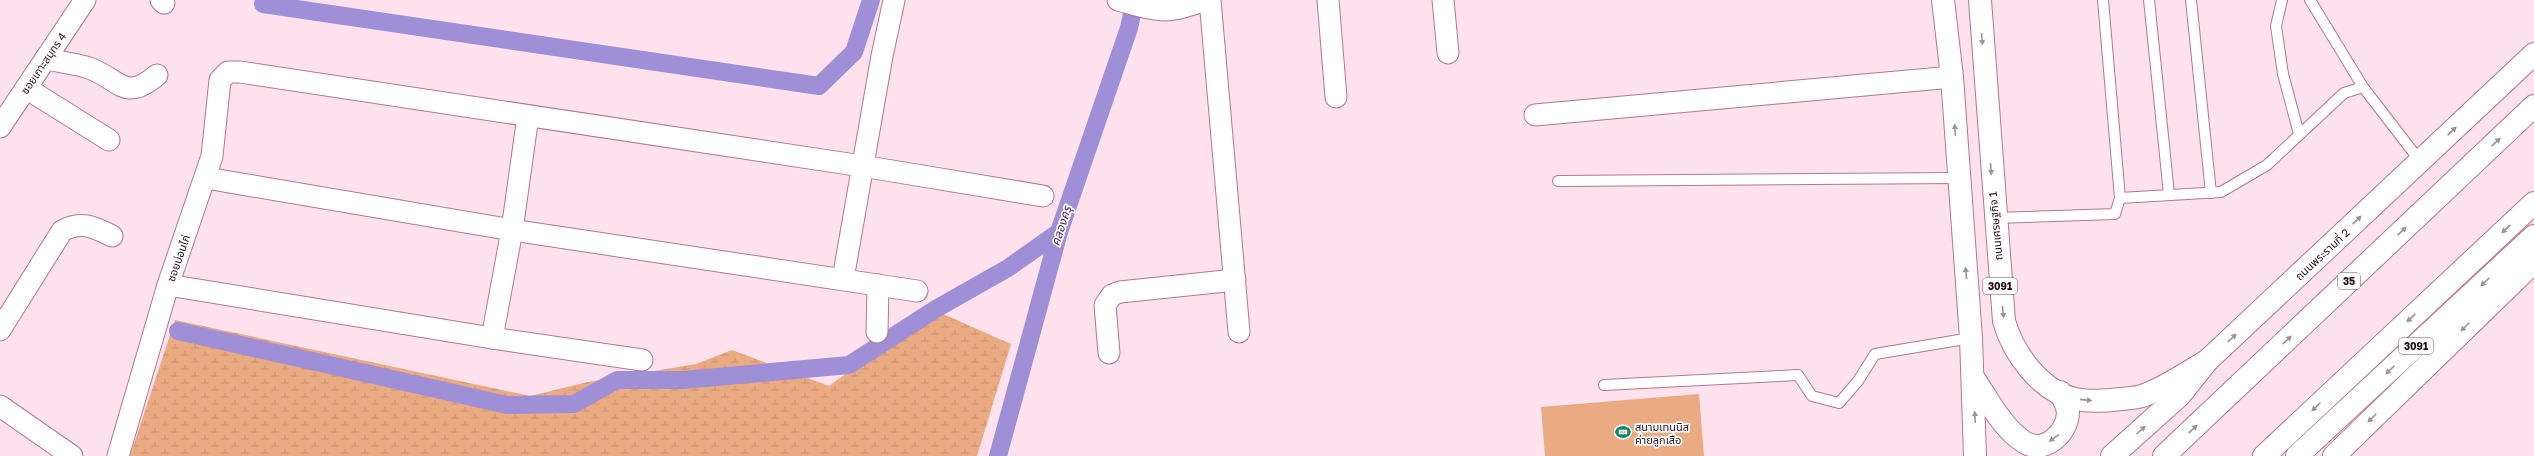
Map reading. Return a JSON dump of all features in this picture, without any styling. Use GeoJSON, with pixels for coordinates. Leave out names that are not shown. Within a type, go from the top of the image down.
{"type":"FeatureCollection","features":[{"type":"Feature","properties":{"kind":"main road","name":"3091"},"geometry":{"type":"LineString","coordinates":[[1943,0],[1952,77],[1958,178],[1971,338],[1974,456]]}},
{"type":"Feature","properties":{"kind":"main road","name":"ถนนเศรษฐกิจ 1"},"geometry":{"type":"LineString","coordinates":[[1980,0],[1994,218],[2004,321],[2008,337],[2019,356],[2034,373],[2060,392],[2074,399],[2102,402],[2142,396],[2207,362]]}},
{"type":"Feature","properties":{"kind":"main road"},"geometry":{"type":"LineString","coordinates":[[2518,69],[2534,45]]}},
{"type":"Feature","properties":{"kind":"main road","name":"ถนนพระรามที่ 2"},"geometry":{"type":"LineString","coordinates":[[2112,456],[2180,396],[2207,362],[2534,54]]}},
{"type":"Feature","properties":{"kind":"main road","name":"35"},"geometry":{"type":"LineString","coordinates":[[2164,456],[2534,106]]}},
{"type":"Feature","properties":{"kind":"main road"},"geometry":{"type":"LineString","coordinates":[[2264,456],[2534,203]]}},
{"type":"Feature","properties":{"kind":"main road","name":"3091"},"geometry":{"type":"LineString","coordinates":[[2297,456],[2534,236]]}},
{"type":"Feature","properties":{"kind":"main road"},"geometry":{"type":"LineString","coordinates":[[2334,456],[2534,262]]}},
{"type":"Feature","properties":{"kind":"main road"},"geometry":{"type":"LineString","coordinates":[[1973,377],[2013,433],[2025,443],[2033,446],[2051,441],[2059,435],[2065,427],[2068,411],[2060,392]]}},
{"type":"Feature","properties":{"kind":"street","name":"ซอยเกาะสมุทร 4"},"geometry":{"type":"LineString","coordinates":[[0,126],[85,0]]}},
{"type":"Feature","properties":{"kind":"street"},"geometry":{"type":"LineString","coordinates":[[843,279],[862,166],[894,0]]}},
{"type":"Feature","properties":{"kind":"street"},"geometry":{"type":"LineString","coordinates":[[1120,0],[1156,11],[1175,10],[1204,0]]}},
{"type":"Feature","properties":{"kind":"street"},"geometry":{"type":"LineString","coordinates":[[1210,0],[1239,332]]}},
{"type":"Feature","properties":{"kind":"street"},"geometry":{"type":"LineString","coordinates":[[1328,0],[1336,97]]}},
{"type":"Feature","properties":{"kind":"street"},"geometry":{"type":"LineString","coordinates":[[1443,0],[1448,53]]}},
{"type":"Feature","properties":{"kind":"street"},"geometry":{"type":"LineString","coordinates":[[46,58],[87,67],[101,73],[118,85],[128,88],[144,86],[157,75]]}},
{"type":"Feature","properties":{"kind":"street","name":"ซอยบ่อนไก่"},"geometry":{"type":"LineString","coordinates":[[118,456],[168,285],[206,178],[212,156],[220,80],[228,72],[240,72],[528,116]]}},
{"type":"Feature","properties":{"kind":"street"},"geometry":{"type":"LineString","coordinates":[[1535,115],[1952,77]]}},
{"type":"Feature","properties":{"kind":"street"},"geometry":{"type":"LineString","coordinates":[[26,88],[109,140]]}},
{"type":"Feature","properties":{"kind":"street"},"geometry":{"type":"LineString","coordinates":[[492,338],[512,230],[528,116],[862,166],[1043,196]]}},
{"type":"Feature","properties":{"kind":"street"},"geometry":{"type":"LineString","coordinates":[[206,178],[512,230],[917,291]]}},
{"type":"Feature","properties":{"kind":"street"},"geometry":{"type":"LineString","coordinates":[[0,330],[62,231],[71,225],[90,225],[112,236]]}},
{"type":"Feature","properties":{"kind":"street"},"geometry":{"type":"LineString","coordinates":[[1109,353],[1105,305],[1112,295],[1120,292],[1235,280]]}},
{"type":"Feature","properties":{"kind":"street"},"geometry":{"type":"LineString","coordinates":[[168,285],[492,338],[642,360]]}},
{"type":"Feature","properties":{"kind":"street"},"geometry":{"type":"LineString","coordinates":[[877,332],[878,285]]}},
{"type":"Feature","properties":{"kind":"street"},"geometry":{"type":"LineString","coordinates":[[0,406],[72,456]]}},
{"type":"Feature","properties":{"kind":"lane"},"geometry":{"type":"LineString","coordinates":[[1994,218],[2114,214],[2120,198],[2103,0]]}},
{"type":"Feature","properties":{"kind":"lane"},"geometry":{"type":"LineString","coordinates":[[2150,0],[2169,194]]}},
{"type":"Feature","properties":{"kind":"lane"},"geometry":{"type":"LineString","coordinates":[[2191,0],[2211,193]]}},
{"type":"Feature","properties":{"kind":"lane"},"geometry":{"type":"LineString","coordinates":[[2282,0],[2276,26],[2283,74],[2299,134]]}},
{"type":"Feature","properties":{"kind":"lane"},"geometry":{"type":"LineString","coordinates":[[2310,0],[2363,87],[2420,161]]}},
{"type":"Feature","properties":{"kind":"lane"},"geometry":{"type":"LineString","coordinates":[[2120,198],[2222,192],[2267,165],[2344,93],[2363,87]]}},
{"type":"Feature","properties":{"kind":"lane"},"geometry":{"type":"LineString","coordinates":[[1558,181],[1958,178]]}},
{"type":"Feature","properties":{"kind":"lane"},"geometry":{"type":"LineString","coordinates":[[1604,385],[1798,375],[1812,396],[1839,403],[1858,381],[1875,354],[1971,338]]}},
{"type":"Feature","properties":{"kind":"green space"},"geometry":{"type":"Polygon","coordinates":[[[934,310],[1011,344],[977,456],[130,456],[175,320],[530,396],[588,382],[696,364],[732,350],[829,386],[934,310]]]}},
{"type":"Feature","properties":{"kind":"green space","name":"สนามเทนนิส ค่ายลูกเสือ"},"geometry":{"type":"Polygon","coordinates":[[[1699,394],[1704,456],[1545,456],[1541,407],[1699,394]]]}},
{"type":"Feature","properties":{"kind":"waterway"},"geometry":{"type":"LineString","coordinates":[[264,0],[263,4],[819,86],[854,52],[871,0]]}},
{"type":"Feature","properties":{"kind":"waterway","name":"คลองครุ"},"geometry":{"type":"LineString","coordinates":[[998,456],[1059,232],[1129,28],[1135,0]]}},
{"type":"Feature","properties":{"kind":"waterway"},"geometry":{"type":"LineString","coordinates":[[178,331],[507,405],[574,404],[617,380],[683,380],[849,365],[934,310],[1008,268],[1059,232]]}},
{"type":"Feature","properties":{"kind":"place","name":"สนามเทนนิส ค่ายลูกเสือ"},"geometry":{"type":"Point","coordinates":[1623,432]}}]}
